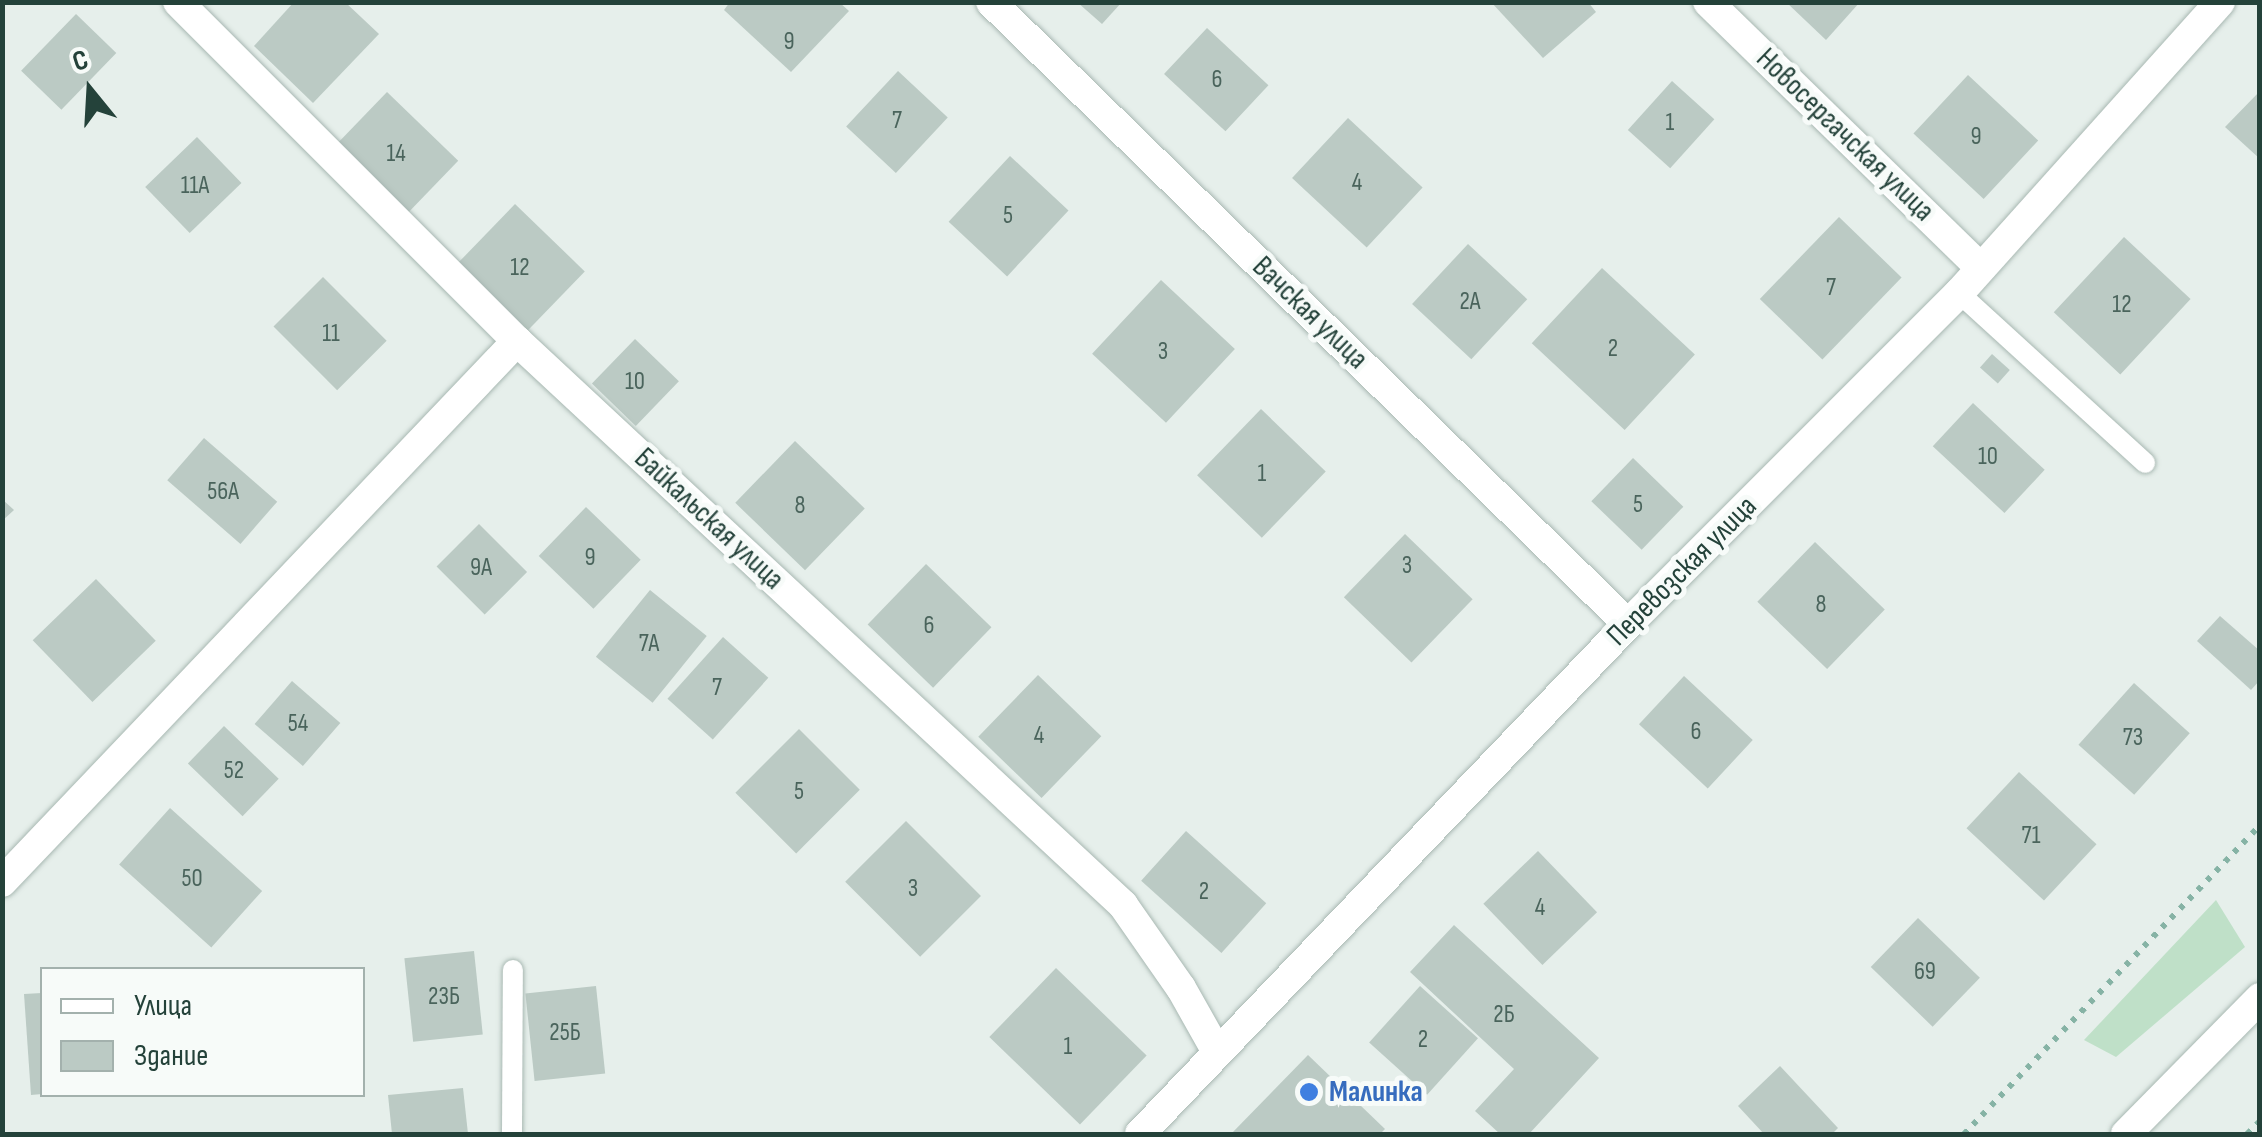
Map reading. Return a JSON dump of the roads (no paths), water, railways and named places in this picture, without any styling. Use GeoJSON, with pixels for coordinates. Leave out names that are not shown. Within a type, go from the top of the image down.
{"type":"FeatureCollection","features":[{"type":"Feature","properties":{"kind":"street","name":"Байкальская улица"},"geometry":{"type":"LineString","coordinates":[[178,2],[517,341],[1123,905],[1182,988],[1217,1052]]}},
{"type":"Feature","properties":{"kind":"street","name":"Вачская улица"},"geometry":{"type":"LineString","coordinates":[[991,2],[1628,624]]}},
{"type":"Feature","properties":{"kind":"street","name":"Новосергачская улица"},"geometry":{"type":"LineString","coordinates":[[1708,2],[1981,268]]}},
{"type":"Feature","properties":{"kind":"street","name":"Перевозская улица"},"geometry":{"type":"LineString","coordinates":[[1140,1134],[1628,624],[1959,293],[2220,2]]}},
{"type":"Feature","properties":{"kind":"street"},"geometry":{"type":"LineString","coordinates":[[2,882],[517,341]]}},
{"type":"Feature","properties":{"kind":"street"},"geometry":{"type":"LineString","coordinates":[[2126,1134],[2260,998]]}},
{"type":"Feature","properties":{"kind":"lane"},"geometry":{"type":"LineString","coordinates":[[1959,293],[2145,463]]}},
{"type":"Feature","properties":{"kind":"lane"},"geometry":{"type":"LineString","coordinates":[[512,1134],[513,970]]}},
{"type":"Feature","properties":{"kind":"place","name":"Малинка"},"geometry":{"type":"Point","coordinates":[1309,1092]}}]}
